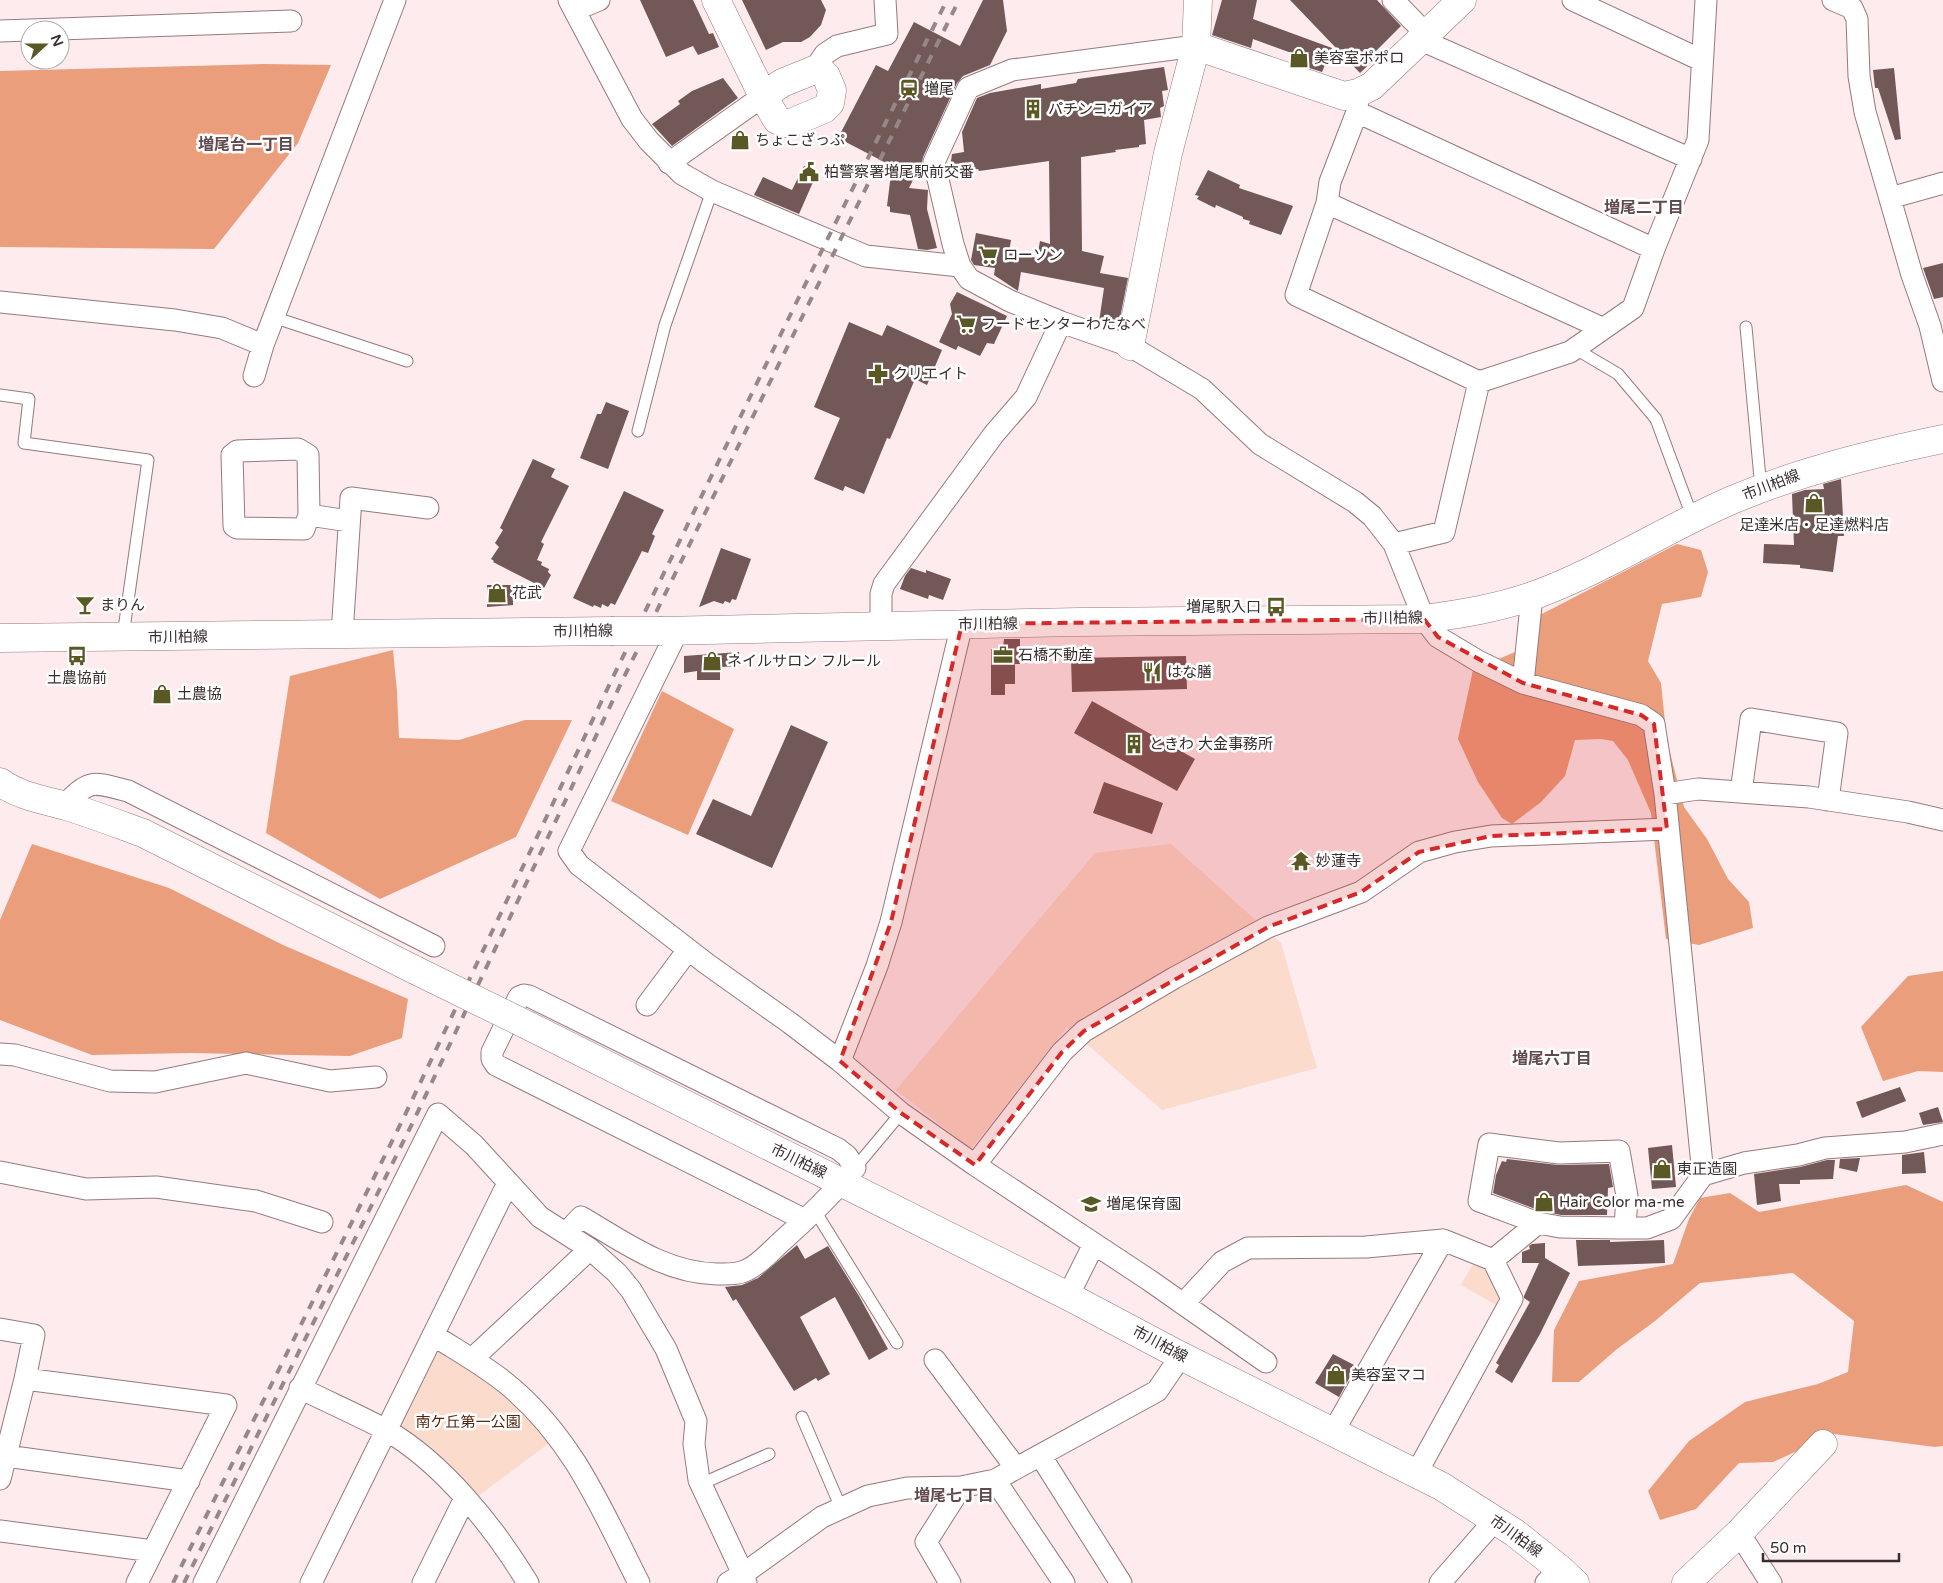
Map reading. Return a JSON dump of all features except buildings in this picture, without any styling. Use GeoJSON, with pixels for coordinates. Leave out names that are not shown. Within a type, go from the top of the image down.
{"type":"FeatureCollection","features":[{"type":"Feature","properties":{"kind":"main road"},"geometry":{"type":"LineString","coordinates":[[716,0],[762,96],[777,120],[791,123],[824,109],[830,103],[832,90],[826,76],[821,71],[814,70],[782,83],[762,96]]}},
{"type":"Feature","properties":{"kind":"main road"},"geometry":{"type":"LineString","coordinates":[[1130,346],[1168,153],[1196,46],[1198,0]]}},
{"type":"Feature","properties":{"kind":"main road"},"geometry":{"type":"LineString","coordinates":[[1196,46],[1344,96],[1357,103],[1372,86],[1462,0]]}},
{"type":"Feature","properties":{"kind":"main road","name":"市川柏線"},"geometry":{"type":"LineString","coordinates":[[0,638],[123,638],[1424,618],[1478,610],[1532,596],[1562,584],[1731,501],[1805,472],[1846,460],[1943,439]]}},
{"type":"Feature","properties":{"kind":"main road","name":"市川柏線"},"geometry":{"type":"LineString","coordinates":[[0,782],[6,787],[34,797],[143,833],[528,1026],[849,1175],[1181,1356],[1441,1486],[1515,1533],[1560,1578]]}},
{"type":"Feature","properties":{"kind":"main road"},"geometry":{"type":"LineString","coordinates":[[1686,1583],[1739,1533],[1823,1444]]}},
{"type":"Feature","properties":{"kind":"street"},"geometry":{"type":"LineString","coordinates":[[254,376],[262,345],[395,0]]}},
{"type":"Feature","properties":{"kind":"street"},"geometry":{"type":"LineString","coordinates":[[599,0],[572,5],[632,119],[649,142],[682,174],[712,191],[866,256],[960,266]]}},
{"type":"Feature","properties":{"kind":"street"},"geometry":{"type":"LineString","coordinates":[[814,70],[825,54],[837,46],[887,34],[885,0]]}},
{"type":"Feature","properties":{"kind":"street"},"geometry":{"type":"LineString","coordinates":[[1393,0],[1424,37],[1691,159]]}},
{"type":"Feature","properties":{"kind":"street"},"geometry":{"type":"LineString","coordinates":[[1573,0],[1702,60]]}},
{"type":"Feature","properties":{"kind":"street"},"geometry":{"type":"LineString","coordinates":[[1654,249],[1357,103],[1330,182],[1328,203],[1296,295],[1478,382],[1570,352],[1633,308],[1654,249],[1698,140],[1706,0]]}},
{"type":"Feature","properties":{"kind":"street"},"geometry":{"type":"LineString","coordinates":[[1845,3],[1857,19],[1859,76],[1865,112],[1890,198],[1940,348],[1943,381]]}},
{"type":"Feature","properties":{"kind":"street"},"geometry":{"type":"LineString","coordinates":[[0,30],[291,21]]}},
{"type":"Feature","properties":{"kind":"street"},"geometry":{"type":"LineString","coordinates":[[1196,46],[1012,70],[968,88],[934,162],[960,266],[969,279],[1010,301],[1061,322],[1130,346],[1202,389],[1260,444],[1355,502],[1372,516],[1394,544],[1424,618],[1438,637],[1478,661],[1523,683],[1641,715],[1654,724],[1665,794],[1702,1175]]}},
{"type":"Feature","properties":{"kind":"street"},"geometry":{"type":"LineString","coordinates":[[669,163],[762,96]]}},
{"type":"Feature","properties":{"kind":"street"},"geometry":{"type":"LineString","coordinates":[[1890,198],[1943,183]]}},
{"type":"Feature","properties":{"kind":"street"},"geometry":{"type":"LineString","coordinates":[[1328,203],[1602,328]]}},
{"type":"Feature","properties":{"kind":"street"},"geometry":{"type":"LineString","coordinates":[[0,302],[175,320],[222,328],[262,345]]}},
{"type":"Feature","properties":{"kind":"street"},"geometry":{"type":"LineString","coordinates":[[882,626],[881,594],[884,584],[994,434],[1026,397],[1061,322]]}},
{"type":"Feature","properties":{"kind":"street"},"geometry":{"type":"LineString","coordinates":[[1394,544],[1444,532],[1478,382]]}},
{"type":"Feature","properties":{"kind":"street"},"geometry":{"type":"LineString","coordinates":[[298,449],[308,455],[309,515],[304,529],[237,528],[234,526],[232,455],[237,451],[298,449]]}},
{"type":"Feature","properties":{"kind":"street"},"geometry":{"type":"LineString","coordinates":[[342,634],[351,498],[428,508]]}},
{"type":"Feature","properties":{"kind":"street"},"geometry":{"type":"LineString","coordinates":[[309,515],[350,522]]}},
{"type":"Feature","properties":{"kind":"street"},"geometry":{"type":"LineString","coordinates":[[1523,683],[1532,596]]}},
{"type":"Feature","properties":{"kind":"street"},"geometry":{"type":"LineString","coordinates":[[840,1061],[877,966],[891,922],[962,624]]}},
{"type":"Feature","properties":{"kind":"street"},"geometry":{"type":"LineString","coordinates":[[670,630],[569,851],[579,865],[688,950],[840,1061],[901,1113],[1266,1362]]}},
{"type":"Feature","properties":{"kind":"street"},"geometry":{"type":"LineString","coordinates":[[1741,792],[1751,719],[1837,733],[1828,800]]}},
{"type":"Feature","properties":{"kind":"street"},"geometry":{"type":"LineString","coordinates":[[64,806],[87,785],[96,783],[128,791],[434,946]]}},
{"type":"Feature","properties":{"kind":"street"},"geometry":{"type":"LineString","coordinates":[[1665,794],[1698,789],[1809,797],[1943,820]]}},
{"type":"Feature","properties":{"kind":"street"},"geometry":{"type":"LineString","coordinates":[[975,1165],[1062,1052],[1084,1031],[1174,978],[1268,927],[1361,892],[1419,852],[1455,842],[1492,836],[1667,829]]}},
{"type":"Feature","properties":{"kind":"street"},"geometry":{"type":"LineString","coordinates":[[647,1005],[688,950]]}},
{"type":"Feature","properties":{"kind":"street"},"geometry":{"type":"LineString","coordinates":[[566,1233],[581,1217],[635,1250],[674,1267],[704,1274],[733,1275],[746,1271],[761,1261],[810,1216],[849,1175],[847,1156],[838,1149],[530,996],[524,995],[519,998],[492,1052],[492,1059],[496,1065],[810,1216]]}},
{"type":"Feature","properties":{"kind":"street"},"geometry":{"type":"LineString","coordinates":[[0,1054],[15,1055],[110,1081],[155,1082],[246,1063],[330,1081],[376,1077]]}},
{"type":"Feature","properties":{"kind":"street"},"geometry":{"type":"LineString","coordinates":[[204,1583],[438,1114],[474,1146],[540,1217],[590,1249],[631,1290],[666,1349],[696,1421],[694,1444],[701,1484],[739,1580],[822,1517],[868,1496],[907,1488],[961,1487],[996,1480],[1157,1390],[1181,1356]]}},
{"type":"Feature","properties":{"kind":"street"},"geometry":{"type":"LineString","coordinates":[[1625,1228],[1627,1196],[1620,1151],[1559,1153],[1489,1144],[1479,1200],[1538,1223],[1560,1227],[1625,1228],[1646,1228],[1670,1219],[1702,1175],[1744,1163],[1798,1155],[1825,1148],[1905,1142],[1943,1134]]}},
{"type":"Feature","properties":{"kind":"street"},"geometry":{"type":"LineString","coordinates":[[0,1172],[86,1190],[156,1187],[256,1201],[322,1222]]}},
{"type":"Feature","properties":{"kind":"street"},"geometry":{"type":"LineString","coordinates":[[311,1583],[508,1184]]}},
{"type":"Feature","properties":{"kind":"street"},"geometry":{"type":"LineString","coordinates":[[1493,1260],[1538,1223]]}},
{"type":"Feature","properties":{"kind":"street"},"geometry":{"type":"LineString","coordinates":[[1183,1304],[1222,1262],[1248,1248],[1366,1247],[1443,1240],[1493,1260],[1512,1299],[1416,1474]]}},
{"type":"Feature","properties":{"kind":"street"},"geometry":{"type":"LineString","coordinates":[[1333,1432],[1443,1240]]}},
{"type":"Feature","properties":{"kind":"street"},"geometry":{"type":"LineString","coordinates":[[1068,1296],[1094,1244]]}},
{"type":"Feature","properties":{"kind":"street"},"geometry":{"type":"LineString","coordinates":[[472,1360],[590,1249]]}},
{"type":"Feature","properties":{"kind":"street"},"geometry":{"type":"LineString","coordinates":[[0,1329],[34,1335],[0,1479]]}},
{"type":"Feature","properties":{"kind":"street"},"geometry":{"type":"LineString","coordinates":[[433,1335],[506,1383],[531,1405],[558,1436],[583,1473],[639,1583]]}},
{"type":"Feature","properties":{"kind":"street"},"geometry":{"type":"LineString","coordinates":[[935,1360],[1016,1468]]}},
{"type":"Feature","properties":{"kind":"street"},"geometry":{"type":"LineString","coordinates":[[25,1379],[226,1405],[137,1583]]}},
{"type":"Feature","properties":{"kind":"street"},"geometry":{"type":"LineString","coordinates":[[300,1388],[387,1431],[426,1459],[488,1523],[510,1553],[528,1583]]}},
{"type":"Feature","properties":{"kind":"street"},"geometry":{"type":"LineString","coordinates":[[1040,1455],[1121,1583]]}},
{"type":"Feature","properties":{"kind":"street"},"geometry":{"type":"LineString","coordinates":[[6,1456],[189,1481]]}},
{"type":"Feature","properties":{"kind":"street"},"geometry":{"type":"LineString","coordinates":[[996,1480],[1064,1583]]}},
{"type":"Feature","properties":{"kind":"street"},"geometry":{"type":"LineString","coordinates":[[948,1582],[926,1542],[961,1487]]}},
{"type":"Feature","properties":{"kind":"street"},"geometry":{"type":"LineString","coordinates":[[423,1583],[465,1498]]}},
{"type":"Feature","properties":{"kind":"street"},"geometry":{"type":"LineString","coordinates":[[1440,1583],[1494,1520]]}},
{"type":"Feature","properties":{"kind":"street"},"geometry":{"type":"LineString","coordinates":[[0,1531],[152,1551]]}},
{"type":"Feature","properties":{"kind":"street"},"geometry":{"type":"LineString","coordinates":[[1739,1533],[1771,1583]]}},
{"type":"Feature","properties":{"kind":"lane"},"geometry":{"type":"LineString","coordinates":[[638,431],[665,325],[712,191]]}},
{"type":"Feature","properties":{"kind":"lane"},"geometry":{"type":"LineString","coordinates":[[273,317],[407,361]]}},
{"type":"Feature","properties":{"kind":"lane"},"geometry":{"type":"LineString","coordinates":[[1746,327],[1761,489]]}},
{"type":"Feature","properties":{"kind":"lane"},"geometry":{"type":"LineString","coordinates":[[1574,348],[1618,374],[1656,420],[1693,519]]}},
{"type":"Feature","properties":{"kind":"lane"},"geometry":{"type":"LineString","coordinates":[[0,395],[29,399],[24,443],[148,460],[123,638]]}},
{"type":"Feature","properties":{"kind":"lane"},"geometry":{"type":"LineString","coordinates":[[849,1175],[901,1113]]}},
{"type":"Feature","properties":{"kind":"lane"},"geometry":{"type":"LineString","coordinates":[[810,1216],[897,1343]]}},
{"type":"Feature","properties":{"kind":"lane"},"geometry":{"type":"LineString","coordinates":[[802,1417],[841,1508]]}},
{"type":"Feature","properties":{"kind":"lane"},"geometry":{"type":"LineString","coordinates":[[701,1484],[769,1454]]}},
{"type":"Feature","properties":{"kind":"highlighted area"},"geometry":{"type":"Polygon","coordinates":[[[1424,619],[1438,637],[1523,683],[1641,715],[1654,724],[1667,829],[1491,836],[1419,852],[1361,892],[1268,927],[1084,1031],[1062,1052],[975,1165],[901,1113],[840,1061],[891,922],[962,624],[1424,619]]]}},
{"type":"Feature","properties":{"kind":"green space"},"geometry":{"type":"Polygon","coordinates":[[[1171,844],[1281,943],[1317,1068],[1162,1110],[1067,1027],[971,1149],[896,1090],[1095,853],[1171,844]]]}},
{"type":"Feature","properties":{"kind":"green space"},"geometry":{"type":"Polygon","coordinates":[[[1476,1259],[1485,1262],[1502,1290],[1496,1305],[1461,1285],[1476,1259]]]}},
{"type":"Feature","properties":{"kind":"green space","name":"南ケ丘第一公園"},"geometry":{"type":"Polygon","coordinates":[[[442,1348],[499,1387],[552,1441],[477,1497],[403,1433],[400,1423],[435,1351],[442,1348]]]}},
{"type":"Feature","properties":{"kind":"shaded area"},"geometry":{"type":"Polygon","coordinates":[[[265,64],[331,65],[298,143],[214,249],[0,247],[0,71],[265,64]]]}},
{"type":"Feature","properties":{"kind":"shaded area"},"geometry":{"type":"Polygon","coordinates":[[[1677,544],[1701,550],[1708,572],[1701,597],[1662,604],[1648,661],[1661,683],[1667,741],[1684,807],[1707,839],[1728,879],[1749,902],[1753,928],[1699,945],[1666,939],[1651,813],[1628,760],[1613,741],[1601,739],[1575,740],[1565,776],[1541,802],[1512,824],[1502,818],[1478,782],[1458,739],[1473,670],[1515,652],[1540,615],[1677,544]]]}},
{"type":"Feature","properties":{"kind":"shaded area"},"geometry":{"type":"Polygon","coordinates":[[[393,650],[399,738],[459,740],[525,720],[572,720],[516,837],[380,899],[266,833],[290,676],[393,650]]]}},
{"type":"Feature","properties":{"kind":"shaded area"},"geometry":{"type":"Polygon","coordinates":[[[662,691],[734,729],[688,835],[611,801],[662,691]]]}},
{"type":"Feature","properties":{"kind":"shaded area"},"geometry":{"type":"Polygon","coordinates":[[[32,844],[169,888],[283,945],[408,999],[402,1038],[350,1056],[190,1053],[92,1055],[0,1020],[0,920],[32,844]]]}},
{"type":"Feature","properties":{"kind":"shaded area"},"geometry":{"type":"Polygon","coordinates":[[[1943,971],[1943,1072],[1918,1071],[1883,1081],[1861,1027],[1908,976],[1943,971]]]}},
{"type":"Feature","properties":{"kind":"shaded area"},"geometry":{"type":"Polygon","coordinates":[[[1906,1185],[1943,1202],[1943,1446],[1935,1447],[1834,1434],[1773,1462],[1739,1463],[1696,1509],[1660,1520],[1648,1491],[1689,1441],[1745,1402],[1818,1384],[1848,1372],[1854,1321],[1793,1273],[1700,1283],[1579,1382],[1552,1382],[1554,1330],[1579,1281],[1673,1264],[1689,1219],[1700,1198],[1730,1193],[1759,1212],[1906,1185]]]}},
{"type":"Feature","properties":{"kind":"railway"},"geometry":{"type":"LineString","coordinates":[[173,1583],[404,1117],[613,677],[947,0]]}},
{"type":"Feature","properties":{"kind":"railway"},"geometry":{"type":"LineString","coordinates":[[184,1583],[413,1122],[623,679],[959,0]]}},
{"type":"Feature","properties":{"kind":"place","name":"美容室ポポロ"},"geometry":{"type":"Point","coordinates":[1299,58]}},
{"type":"Feature","properties":{"kind":"place","name":"増尾"},"geometry":{"type":"Point","coordinates":[909,89]}},
{"type":"Feature","properties":{"kind":"place","name":"パチンコガイア"},"geometry":{"type":"Point","coordinates":[1033,109]}},
{"type":"Feature","properties":{"kind":"place","name":"ちょこざっぷ"},"geometry":{"type":"Point","coordinates":[740,140]}},
{"type":"Feature","properties":{"kind":"place","name":"柏警察署増尾駅前交番"},"geometry":{"type":"Point","coordinates":[809,172]}},
{"type":"Feature","properties":{"kind":"place","name":"ローソン"},"geometry":{"type":"Point","coordinates":[988,255]}},
{"type":"Feature","properties":{"kind":"place","name":"フードセンターわたなべ"},"geometry":{"type":"Point","coordinates":[966,324]}},
{"type":"Feature","properties":{"kind":"place","name":"クリエイト"},"geometry":{"type":"Point","coordinates":[878,374]}},
{"type":"Feature","properties":{"kind":"place","name":"足達米店・足達燃料店"},"geometry":{"type":"Point","coordinates":[1814,503]}},
{"type":"Feature","properties":{"kind":"place","name":"花武"},"geometry":{"type":"Point","coordinates":[497,593]}},
{"type":"Feature","properties":{"kind":"place","name":"まりん"},"geometry":{"type":"Point","coordinates":[85,605]}},
{"type":"Feature","properties":{"kind":"place","name":"増尾駅入口"},"geometry":{"type":"Point","coordinates":[1276,607]}},
{"type":"Feature","properties":{"kind":"place","name":"石橋不動産"},"geometry":{"type":"Point","coordinates":[1003,655]}},
{"type":"Feature","properties":{"kind":"place","name":"土農協前"},"geometry":{"type":"Point","coordinates":[77,656]}},
{"type":"Feature","properties":{"kind":"place","name":"ネイルサロン フルール"},"geometry":{"type":"Point","coordinates":[712,661]}},
{"type":"Feature","properties":{"kind":"place","name":"はな膳"},"geometry":{"type":"Point","coordinates":[1152,672]}},
{"type":"Feature","properties":{"kind":"place","name":"土農協"},"geometry":{"type":"Point","coordinates":[162,694]}},
{"type":"Feature","properties":{"kind":"place","name":"ときわ 大金事務所"},"geometry":{"type":"Point","coordinates":[1134,744]}},
{"type":"Feature","properties":{"kind":"place","name":"妙蓮寺"},"geometry":{"type":"Point","coordinates":[1301,861]}},
{"type":"Feature","properties":{"kind":"place","name":"東正造園"},"geometry":{"type":"Point","coordinates":[1662,1169]}},
{"type":"Feature","properties":{"kind":"place","name":"Hair Color ma-me"},"geometry":{"type":"Point","coordinates":[1544,1202]}},
{"type":"Feature","properties":{"kind":"place","name":"増尾保育園"},"geometry":{"type":"Point","coordinates":[1091,1204]}},
{"type":"Feature","properties":{"kind":"place","name":"美容室マコ"},"geometry":{"type":"Point","coordinates":[1336,1375]}},
{"type":"Feature","properties":{"kind":"district","name":"増尾台一丁目"},"geometry":{"type":"Point","coordinates":[246,144]}},
{"type":"Feature","properties":{"kind":"district","name":"増尾二丁目"},"geometry":{"type":"Point","coordinates":[1644,207]}},
{"type":"Feature","properties":{"kind":"district","name":"増尾六丁目"},"geometry":{"type":"Point","coordinates":[1552,1058]}},
{"type":"Feature","properties":{"kind":"district","name":"増尾七丁目"},"geometry":{"type":"Point","coordinates":[954,1495]}}]}
